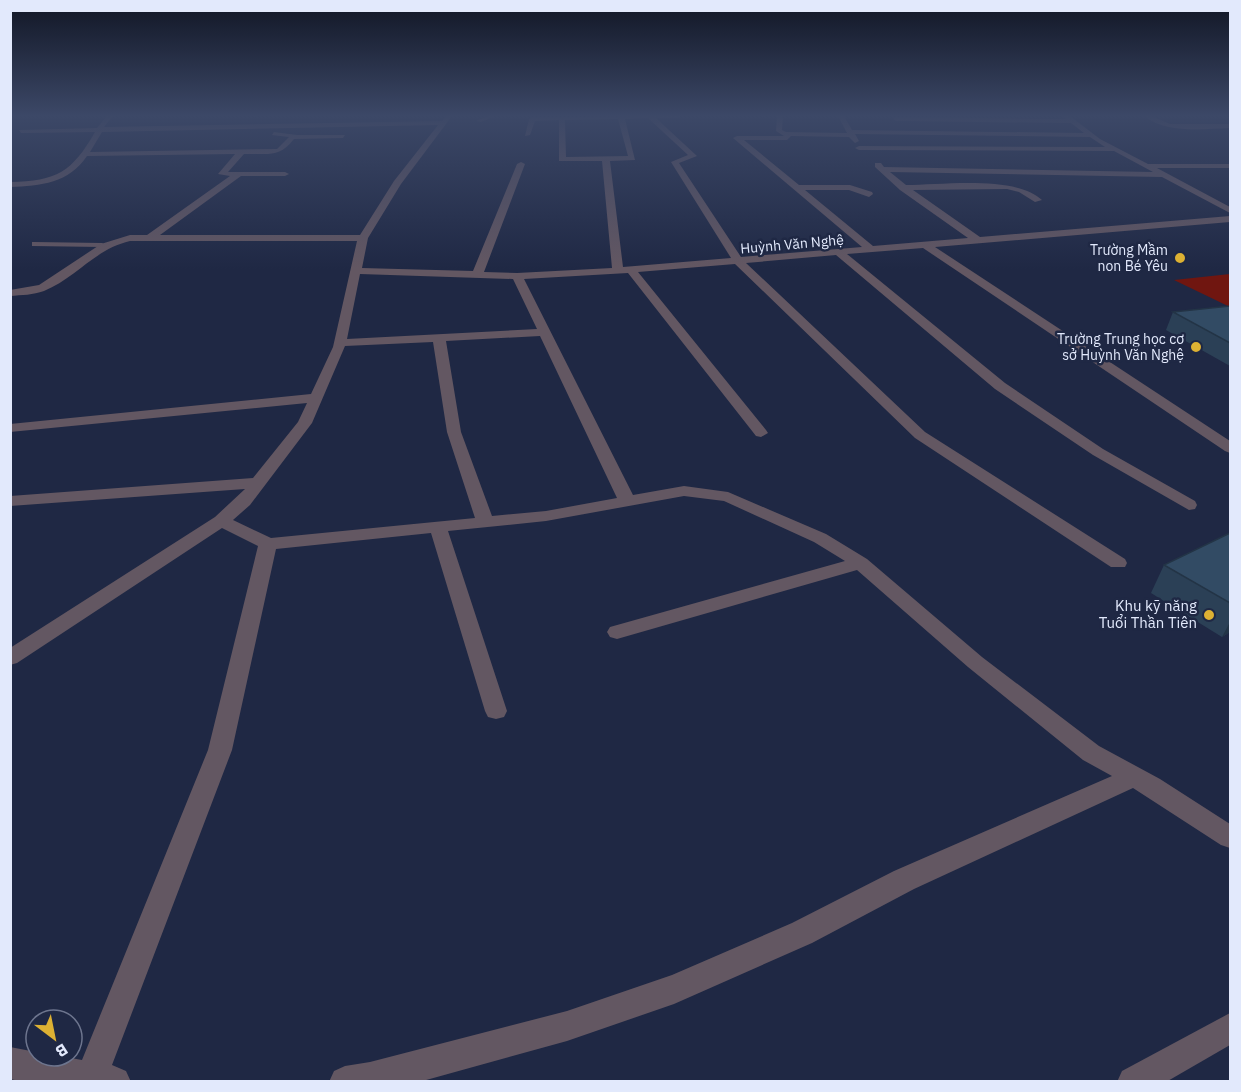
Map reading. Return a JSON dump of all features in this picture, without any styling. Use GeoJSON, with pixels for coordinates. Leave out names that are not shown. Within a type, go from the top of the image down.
{"type":"FeatureCollection","features":[{"type":"Feature","properties":{"kind":"street"},"geometry":{"type":"LineString","coordinates":[[10,185],[57,180],[71,167]]}},
{"type":"Feature","properties":{"kind":"street"},"geometry":{"type":"LineString","coordinates":[[228,167],[222,174],[285,174]]}},
{"type":"Feature","properties":{"kind":"street"},"geometry":{"type":"LineString","coordinates":[[10,658],[221,521],[244,501],[305,423],[340,343],[363,238],[409,167]]}},
{"type":"Feature","properties":{"kind":"street"},"geometry":{"type":"LineString","coordinates":[[477,275],[520,167]]}},
{"type":"Feature","properties":{"kind":"street"},"geometry":{"type":"LineString","coordinates":[[607,167],[625,270],[761,433]]}},
{"type":"Feature","properties":{"kind":"street"},"geometry":{"type":"LineString","coordinates":[[678,167],[739,262],[920,435],[1118,562]]}},
{"type":"Feature","properties":{"kind":"street"},"geometry":{"type":"LineString","coordinates":[[772,167],[872,250]]}},
{"type":"Feature","properties":{"kind":"street"},"geometry":{"type":"LineString","coordinates":[[880,167],[903,188],[977,240]]}},
{"type":"Feature","properties":{"kind":"street"},"geometry":{"type":"LineString","coordinates":[[1147,167],[1230,210]]}},
{"type":"Feature","properties":{"kind":"street"},"geometry":{"type":"LineString","coordinates":[[882,169],[1162,175]]}},
{"type":"Feature","properties":{"kind":"street"},"geometry":{"type":"LineString","coordinates":[[151,237],[239,174]]}},
{"type":"Feature","properties":{"kind":"street"},"geometry":{"type":"LineString","coordinates":[[797,188],[846,187],[869,194]]}},
{"type":"Feature","properties":{"kind":"street"},"geometry":{"type":"LineString","coordinates":[[903,188],[1007,187],[1022,190],[1038,200]]}},
{"type":"Feature","properties":{"kind":"street","name":"Huỳnh Văn Nghệ"},"geometry":{"type":"LineString","coordinates":[[355,271],[518,276],[625,270],[1230,219]]}},
{"type":"Feature","properties":{"kind":"street"},"geometry":{"type":"LineString","coordinates":[[10,292],[29,292],[43,287],[102,245],[130,238],[363,238]]}},
{"type":"Feature","properties":{"kind":"street"},"geometry":{"type":"LineString","coordinates":[[925,245],[1230,448]]}},
{"type":"Feature","properties":{"kind":"street"},"geometry":{"type":"LineString","coordinates":[[839,253],[1000,386],[1098,452],[1189,505]]}},
{"type":"Feature","properties":{"kind":"street"},"geometry":{"type":"LineString","coordinates":[[518,276],[627,501]]}},
{"type":"Feature","properties":{"kind":"street"},"geometry":{"type":"LineString","coordinates":[[340,343],[544,332]]}},
{"type":"Feature","properties":{"kind":"street"},"geometry":{"type":"LineString","coordinates":[[439,338],[454,432],[485,522]]}},
{"type":"Feature","properties":{"kind":"street"},"geometry":{"type":"LineString","coordinates":[[10,428],[317,398]]}},
{"type":"Feature","properties":{"kind":"street"},"geometry":{"type":"LineString","coordinates":[[10,501],[258,483]]}},
{"type":"Feature","properties":{"kind":"street"},"geometry":{"type":"LineString","coordinates":[[221,521],[268,544],[546,516],[684,490],[728,497],[820,538],[860,563],[921,618],[1091,753],[1230,837]]}},
{"type":"Feature","properties":{"kind":"street"},"geometry":{"type":"LineString","coordinates":[[438,526],[496,711]]}},
{"type":"Feature","properties":{"kind":"street"},"geometry":{"type":"LineString","coordinates":[[10,1063],[103,1080],[141,956],[220,750],[268,544]]}},
{"type":"Feature","properties":{"kind":"street"},"geometry":{"type":"LineString","coordinates":[[617,632],[860,563]]}},
{"type":"Feature","properties":{"kind":"street"},"geometry":{"type":"LineString","coordinates":[[345,1082],[391,1073],[567,1026],[674,989],[802,933],[904,880],[1133,777]]}},
{"type":"Feature","properties":{"kind":"street"},"geometry":{"type":"LineString","coordinates":[[1133,1082],[1230,1028]]}},
{"type":"Feature","properties":{"kind":"lane"},"geometry":{"type":"LineString","coordinates":[[35,244],[102,245]]}},
{"type":"Feature","properties":{"kind":"shaded area"},"geometry":{"type":"Polygon","coordinates":[[[1230,274],[1230,307],[1174,280],[1230,274]]]}},
{"type":"Feature","properties":{"kind":"building"},"geometry":{"type":"Polygon","coordinates":[[[1230,306],[1230,343],[1173,312],[1230,306]]]}},
{"type":"Feature","properties":{"kind":"building"},"geometry":{"type":"Polygon","coordinates":[[[1230,533],[1230,603],[1164,565],[1230,533]]]}},
{"type":"Feature","properties":{"kind":"place","name":"Trường Mầm non Bé Yêu"},"geometry":{"type":"Point","coordinates":[1180,258]}},
{"type":"Feature","properties":{"kind":"place","name":"Trường Trung học cơ sở Huỳnh Văn Nghệ"},"geometry":{"type":"Point","coordinates":[1196,347]}},
{"type":"Feature","properties":{"kind":"place","name":"Khu kỹ năng Tuổi Thần Tiên"},"geometry":{"type":"Point","coordinates":[1209,615]}}]}
